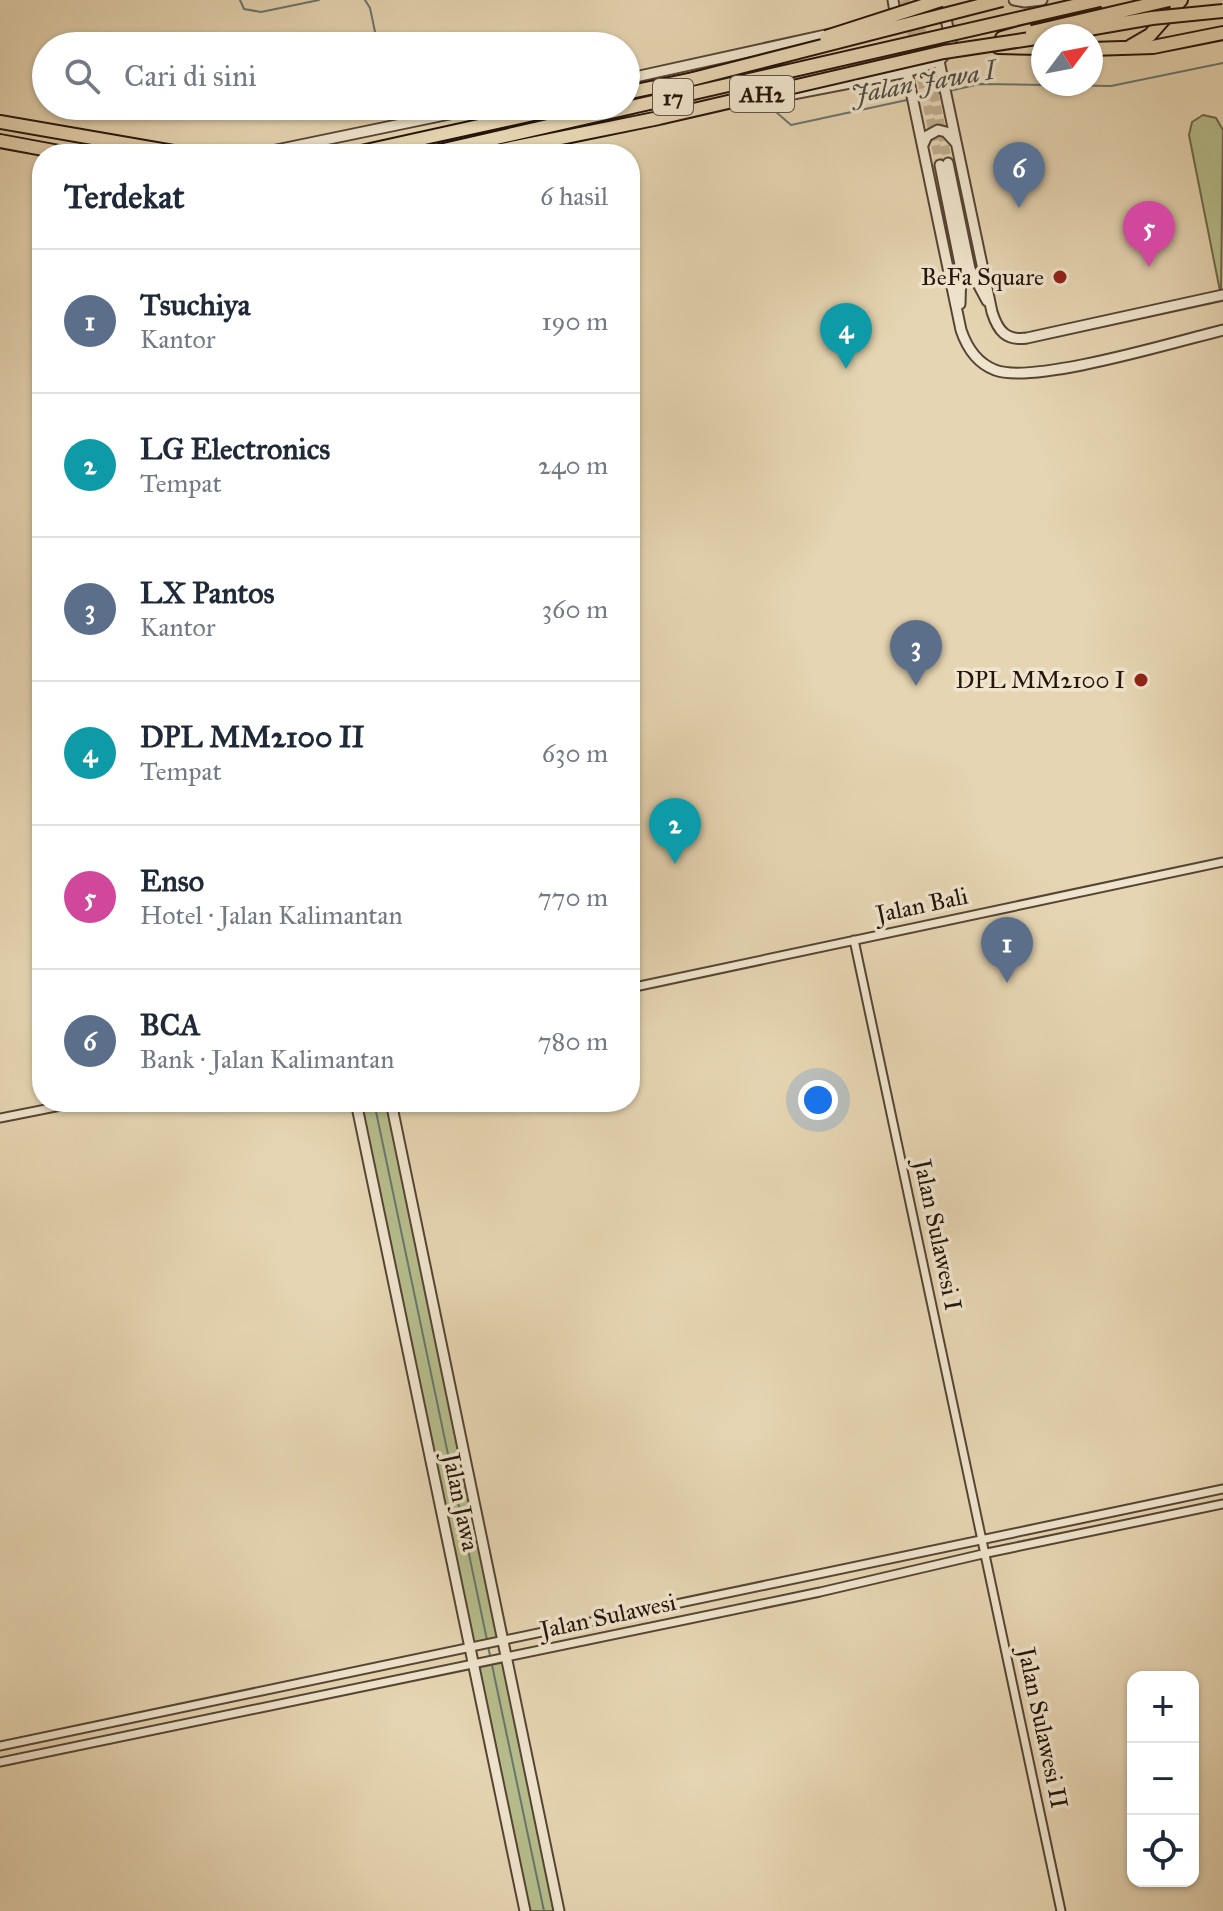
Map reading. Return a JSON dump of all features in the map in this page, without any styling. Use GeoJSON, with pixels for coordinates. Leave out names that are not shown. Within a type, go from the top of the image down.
{"type":"FeatureCollection","features":[{"type":"Feature","properties":{"kind":"highway","name":"17"},"geometry":{"type":"LineString","coordinates":[[640,90],[1002,0]]}},
{"type":"Feature","properties":{"kind":"highway","name":"17"},"geometry":{"type":"LineString","coordinates":[[640,105],[1100,0]]}},
{"type":"Feature","properties":{"kind":"highway"},"geometry":{"type":"LineString","coordinates":[[1002,38],[1147,0]]}},
{"type":"Feature","properties":{"kind":"highway"},"geometry":{"type":"LineString","coordinates":[[947,54],[1169,0]]}},
{"type":"Feature","properties":{"kind":"highway"},"geometry":{"type":"LineString","coordinates":[[1127,48],[1150,35],[1181,0]]}},
{"type":"Feature","properties":{"kind":"highway"},"geometry":{"type":"LineString","coordinates":[[693,79],[937,9]]}},
{"type":"Feature","properties":{"kind":"highway","name":"AH2"},"geometry":{"type":"LineString","coordinates":[[1103,26],[1223,11]]}},
{"type":"Feature","properties":{"kind":"highway"},"geometry":{"type":"LineString","coordinates":[[1103,49],[1185,42],[1223,33]]}},
{"type":"Feature","properties":{"kind":"highway","name":"AH2"},"geometry":{"type":"LineString","coordinates":[[531,144],[1031,39]]}},
{"type":"Feature","properties":{"kind":"highway"},"geometry":{"type":"LineString","coordinates":[[947,54],[989,47],[1031,48]]}},
{"type":"Feature","properties":{"kind":"highway"},"geometry":{"type":"LineString","coordinates":[[397,144],[506,120]]}},
{"type":"Feature","properties":{"kind":"highway","name":"17"},"geometry":{"type":"LineString","coordinates":[[470,144],[575,120]]}},
{"type":"Feature","properties":{"kind":"highway"},"geometry":{"type":"LineString","coordinates":[[0,122],[127,144]]}},
{"type":"Feature","properties":{"kind":"highway"},"geometry":{"type":"LineString","coordinates":[[0,141],[32,147]]}},
{"type":"Feature","properties":{"kind":"street"},"geometry":{"type":"LineString","coordinates":[[893,0],[897,21]]}},
{"type":"Feature","properties":{"kind":"street"},"geometry":{"type":"LineString","coordinates":[[897,21],[917,0]]}},
{"type":"Feature","properties":{"kind":"street"},"geometry":{"type":"LineString","coordinates":[[927,0],[946,19],[951,42],[944,82],[997,328],[1016,340],[1222,298]]}},
{"type":"Feature","properties":{"kind":"street"},"geometry":{"type":"LineString","coordinates":[[1014,0],[1042,0]]}},
{"type":"Feature","properties":{"kind":"street"},"geometry":{"type":"LineString","coordinates":[[640,76],[897,21],[937,9]]}},
{"type":"Feature","properties":{"kind":"street"},"geometry":{"type":"LineString","coordinates":[[546,144],[907,72],[947,54],[1002,38]]}},
{"type":"Feature","properties":{"kind":"street"},"geometry":{"type":"LineString","coordinates":[[907,72],[959,319],[966,346],[978,360],[995,370],[1027,374],[1087,363],[1223,330]]}},
{"type":"Feature","properties":{"kind":"street"},"geometry":{"type":"LineString","coordinates":[[305,144],[421,120]]}},
{"type":"Feature","properties":{"kind":"street"},"geometry":{"type":"LineString","coordinates":[[922,153],[925,139],[938,130],[950,135],[958,147]]}},
{"type":"Feature","properties":{"kind":"street"},"geometry":{"type":"LineString","coordinates":[[959,319],[961,269],[944,164],[970,269],[992,312]]}},
{"type":"Feature","properties":{"kind":"street","name":"Jalan Bali"},"geometry":{"type":"LineString","coordinates":[[640,986],[1223,862]]}},
{"type":"Feature","properties":{"kind":"street","name":"Jalan Sulawesi I"},"geometry":{"type":"LineString","coordinates":[[854,940],[987,1553]]}},
{"type":"Feature","properties":{"kind":"street"},"geometry":{"type":"LineString","coordinates":[[0,1118],[32,1112]]}},
{"type":"Feature","properties":{"kind":"street","name":"Jalan Jawa"},"geometry":{"type":"LineString","coordinates":[[358,1112],[474,1646],[525,1911]]}},
{"type":"Feature","properties":{"kind":"street","name":"Jalan Jawa"},"geometry":{"type":"LineString","coordinates":[[393,1112],[559,1911]]}},
{"type":"Feature","properties":{"kind":"street","name":"Jalan Sulawesi"},"geometry":{"type":"LineString","coordinates":[[0,1746],[1223,1489]]}},
{"type":"Feature","properties":{"kind":"street","name":"Jalan Sulawesi"},"geometry":{"type":"LineString","coordinates":[[0,1762],[820,1592],[987,1553],[1223,1504]]}},
{"type":"Feature","properties":{"kind":"street","name":"Jalan Sulawesi II"},"geometry":{"type":"LineString","coordinates":[[987,1553],[1061,1911]]}},
{"type":"Feature","properties":{"kind":"green space"},"geometry":{"type":"Polygon","coordinates":[[[1203,115],[1216,118],[1223,130],[1221,296],[1189,135],[1192,122],[1203,115]]]}},
{"type":"Feature","properties":{"kind":"green space"},"geometry":{"type":"Polygon","coordinates":[[[358,1112],[393,1112],[504,1640],[470,1647],[358,1112]]]}},
{"type":"Feature","properties":{"kind":"green space"},"geometry":{"type":"Polygon","coordinates":[[[508,1657],[559,1911],[525,1911],[474,1663],[508,1657]]]}},
{"type":"Feature","properties":{"kind":"waterway"},"geometry":{"type":"LineString","coordinates":[[240,0],[244,9],[261,12],[319,0]]}},
{"type":"Feature","properties":{"kind":"waterway"},"geometry":{"type":"LineString","coordinates":[[365,0],[375,32]]}},
{"type":"Feature","properties":{"kind":"waterway","name":"Jalan Jawa I"},"geometry":{"type":"LineString","coordinates":[[949,91],[980,84],[1111,86],[1223,63]]}},
{"type":"Feature","properties":{"kind":"waterway","name":"Jalan Jawa I"},"geometry":{"type":"LineString","coordinates":[[917,98],[942,92]]}},
{"type":"Feature","properties":{"kind":"waterway"},"geometry":{"type":"LineString","coordinates":[[640,99],[656,95]]}},
{"type":"Feature","properties":{"kind":"waterway","name":"Jalan Jawa I"},"geometry":{"type":"LineString","coordinates":[[776,112],[791,125],[907,100]]}},
{"type":"Feature","properties":{"kind":"waterway"},"geometry":{"type":"LineString","coordinates":[[425,144],[539,120]]}},
{"type":"Feature","properties":{"kind":"waterway"},"geometry":{"type":"LineString","coordinates":[[376,1112],[487,1640]]}},
{"type":"Feature","properties":{"kind":"waterway"},"geometry":{"type":"LineString","coordinates":[[488,1646],[544,1911]]}},
{"type":"Feature","properties":{"kind":"tunnel"},"geometry":{"type":"LineString","coordinates":[[905,0],[940,165]]}},
{"type":"Feature","properties":{"kind":"tunnel"},"geometry":{"type":"LineString","coordinates":[[915,0],[948,163]]}},
{"type":"Feature","properties":{"kind":"place","name":"BCA"},"geometry":{"type":"Point","coordinates":[1019,208]}},
{"type":"Feature","properties":{"kind":"place","name":"Enso"},"geometry":{"type":"Point","coordinates":[1149,267]}},
{"type":"Feature","properties":{"kind":"place","name":"BeFa Square"},"geometry":{"type":"Point","coordinates":[1060,277]}},
{"type":"Feature","properties":{"kind":"place","name":"DPL MM2100 II"},"geometry":{"type":"Point","coordinates":[846,369]}},
{"type":"Feature","properties":{"kind":"place","name":"DPL MM2100 I"},"geometry":{"type":"Point","coordinates":[1141,680]}},
{"type":"Feature","properties":{"kind":"place","name":"LX Pantos"},"geometry":{"type":"Point","coordinates":[916,686]}},
{"type":"Feature","properties":{"kind":"place","name":"LG Electronics"},"geometry":{"type":"Point","coordinates":[675,864]}},
{"type":"Feature","properties":{"kind":"place","name":"Tsuchiya"},"geometry":{"type":"Point","coordinates":[1007,983]}}]}
